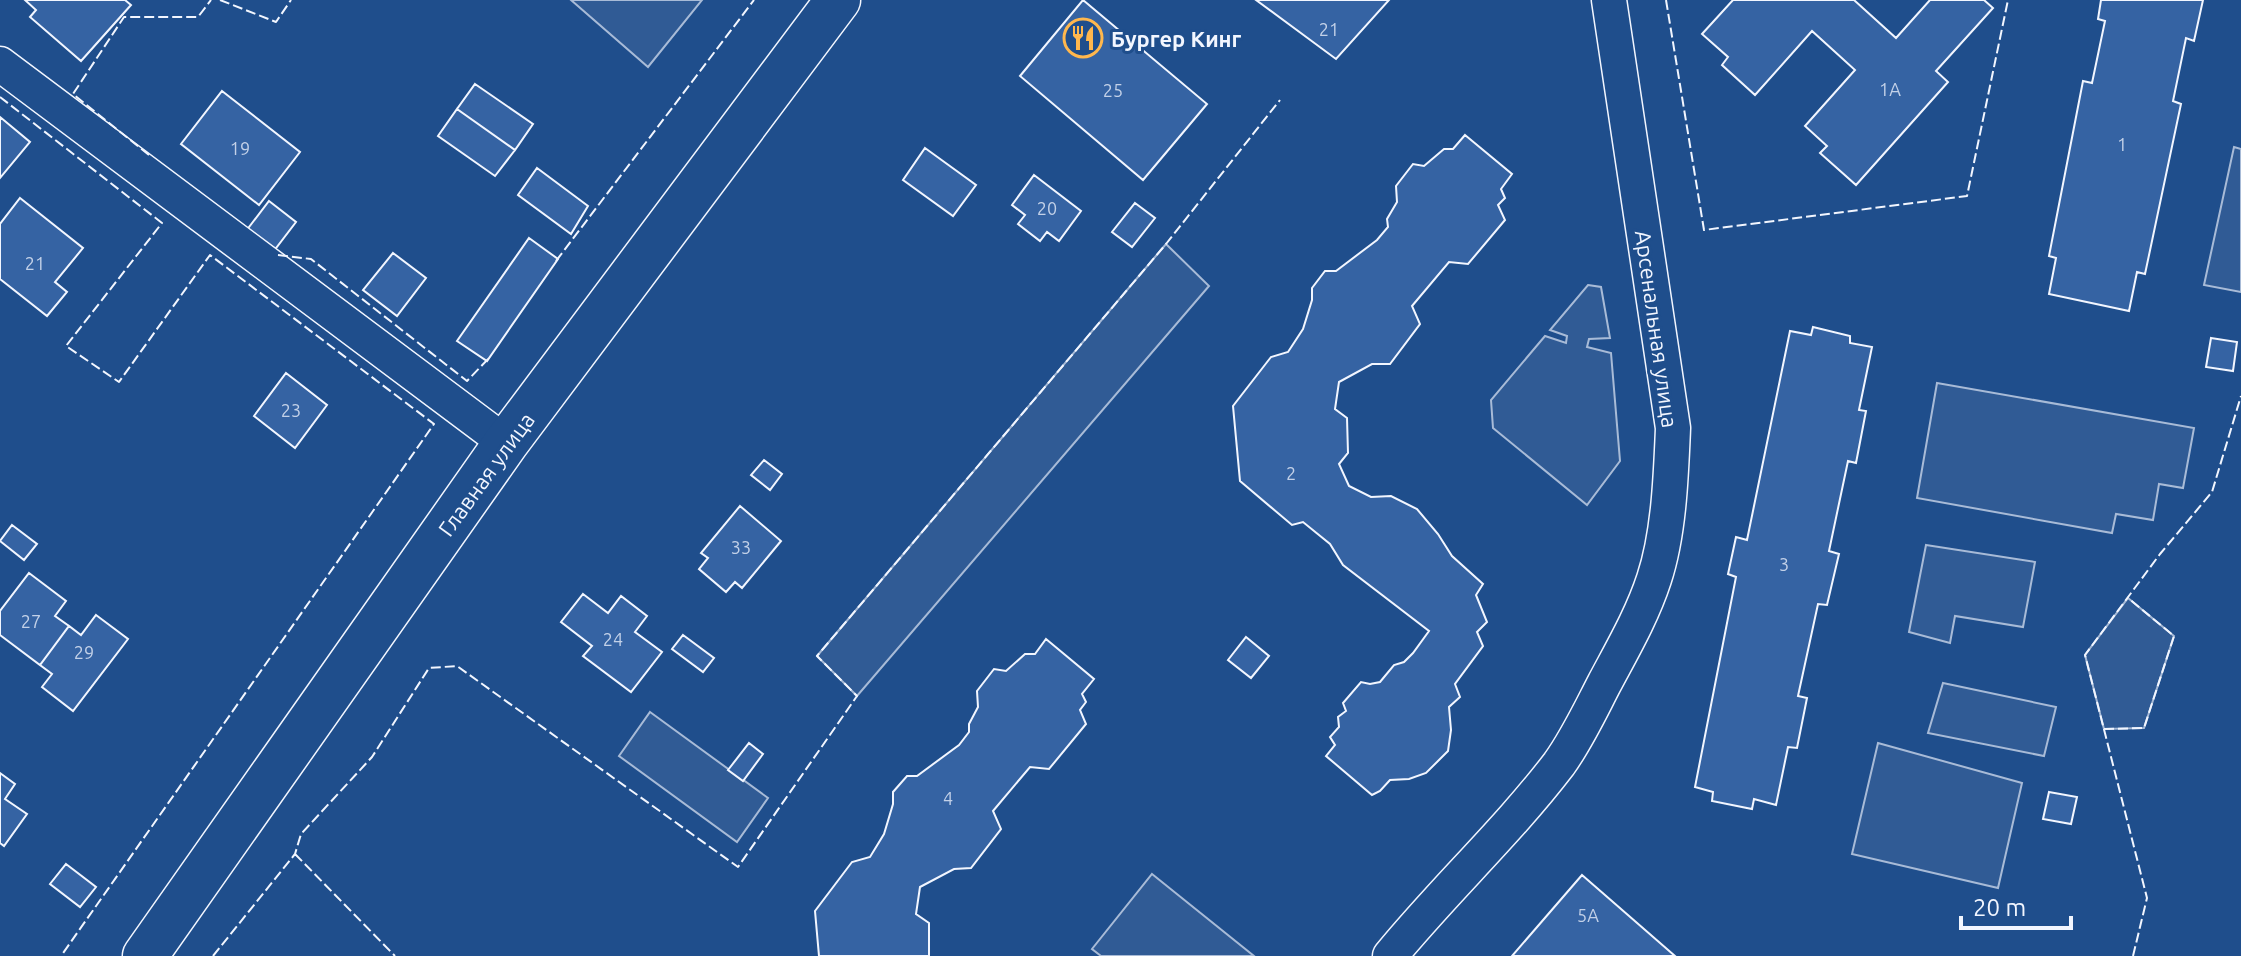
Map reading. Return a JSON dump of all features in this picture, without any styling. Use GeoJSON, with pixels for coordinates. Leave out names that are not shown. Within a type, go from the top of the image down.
{"type":"FeatureCollection","features":[{"type":"Feature","properties":{"kind":"main road","name":"Главная улица"},"geometry":{"type":"LineString","coordinates":[[145,956],[506,443],[838,0]]}},
{"type":"Feature","properties":{"kind":"street","name":"Арсенальная улица"},"geometry":{"type":"LineString","coordinates":[[1390,956],[1496,840],[1561,761],[1628,639],[1654,578],[1670,497],[1673,428],[1609,0]]}},
{"type":"Feature","properties":{"kind":"street"},"geometry":{"type":"LineString","coordinates":[[0,64],[506,443]]}},
{"type":"Feature","properties":{"kind":"shaded area"},"geometry":{"type":"Polygon","coordinates":[[[571,0],[702,0],[648,67],[571,0]]]}},
{"type":"Feature","properties":{"kind":"shaded area"},"geometry":{"type":"Polygon","coordinates":[[[2234,147],[2241,149],[2241,292],[2204,285],[2234,147]]]}},
{"type":"Feature","properties":{"kind":"shaded area"},"geometry":{"type":"Polygon","coordinates":[[[1166,244],[1209,286],[857,696],[817,656],[1166,244]]]}},
{"type":"Feature","properties":{"kind":"shaded area"},"geometry":{"type":"Polygon","coordinates":[[[1588,285],[1601,287],[1610,338],[1589,339],[1587,347],[1611,353],[1620,461],[1587,505],[1493,428],[1491,400],[1545,336],[1566,343],[1567,336],[1550,330],[1588,285]]]}},
{"type":"Feature","properties":{"kind":"shaded area"},"geometry":{"type":"Polygon","coordinates":[[[1937,383],[2194,428],[2183,488],[2159,484],[2153,520],[2116,514],[2112,533],[1917,498],[1937,383]]]}},
{"type":"Feature","properties":{"kind":"shaded area"},"geometry":{"type":"Polygon","coordinates":[[[1926,545],[2035,562],[2023,627],[1955,616],[1950,643],[1909,632],[1926,545]]]}},
{"type":"Feature","properties":{"kind":"shaded area"},"geometry":{"type":"Polygon","coordinates":[[[2128,598],[2174,636],[2144,728],[2104,729],[2085,655],[2128,598]]]}},
{"type":"Feature","properties":{"kind":"shaded area"},"geometry":{"type":"Polygon","coordinates":[[[1943,683],[2056,707],[2044,756],[1928,733],[1943,683]]]}},
{"type":"Feature","properties":{"kind":"shaded area"},"geometry":{"type":"Polygon","coordinates":[[[650,712],[768,798],[737,842],[619,756],[650,712]]]}},
{"type":"Feature","properties":{"kind":"shaded area"},"geometry":{"type":"Polygon","coordinates":[[[1878,743],[2022,783],[1998,888],[1852,854],[1878,743]]]}},
{"type":"Feature","properties":{"kind":"shaded area"},"geometry":{"type":"Polygon","coordinates":[[[1152,874],[1254,956],[1101,956],[1092,949],[1152,874]]]}},
{"type":"Feature","properties":{"kind":"building"},"geometry":{"type":"Polygon","coordinates":[[[25,0],[125,0],[131,5],[81,61],[30,17],[36,10],[25,0]]]}},
{"type":"Feature","properties":{"kind":"building"},"geometry":{"type":"Polygon","coordinates":[[[1083,0],[1207,104],[1143,180],[1020,76],[1083,0]]]}},
{"type":"Feature","properties":{"kind":"building"},"geometry":{"type":"Polygon","coordinates":[[[1256,0],[1389,0],[1336,59],[1256,0]]]}},
{"type":"Feature","properties":{"kind":"building"},"geometry":{"type":"Polygon","coordinates":[[[1733,0],[1854,0],[1896,38],[1930,0],[1984,0],[1993,8],[1936,71],[1948,82],[1856,185],[1820,153],[1827,146],[1805,126],[1855,70],[1812,31],[1755,95],[1722,65],[1728,57],[1702,34],[1733,0]]]}},
{"type":"Feature","properties":{"kind":"building"},"geometry":{"type":"Polygon","coordinates":[[[2101,0],[2203,0],[2194,41],[2186,38],[2173,101],[2181,104],[2145,274],[2137,272],[2129,311],[2049,294],[2056,258],[2049,256],[2083,81],[2092,83],[2105,21],[2098,19],[2101,0]]]}},
{"type":"Feature","properties":{"kind":"building"},"geometry":{"type":"Polygon","coordinates":[[[475,84],[533,124],[515,150],[457,109],[475,84]]]}},
{"type":"Feature","properties":{"kind":"building"},"geometry":{"type":"Polygon","coordinates":[[[222,91],[300,152],[259,205],[181,144],[222,91]]]}},
{"type":"Feature","properties":{"kind":"building"},"geometry":{"type":"Polygon","coordinates":[[[457,109],[515,150],[495,176],[438,136],[457,109]]]}},
{"type":"Feature","properties":{"kind":"building"},"geometry":{"type":"Polygon","coordinates":[[[0,117],[30,142],[0,178],[0,117]]]}},
{"type":"Feature","properties":{"kind":"building"},"geometry":{"type":"Polygon","coordinates":[[[1465,135],[1512,174],[1501,189],[1505,198],[1498,205],[1505,220],[1468,264],[1449,262],[1412,306],[1420,324],[1390,364],[1372,364],[1339,382],[1335,409],[1347,418],[1348,453],[1339,464],[1349,486],[1371,497],[1391,496],[1417,509],[1452,556],[1483,584],[1476,595],[1487,622],[1477,632],[1483,646],[1455,684],[1460,697],[1449,707],[1451,730],[1448,751],[1426,773],[1409,779],[1390,780],[1372,795],[1326,756],[1335,745],[1330,737],[1339,727],[1338,717],[1346,711],[1343,703],[1361,682],[1380,682],[1394,665],[1404,662],[1413,653],[1429,631],[1343,565],[1330,544],[1303,522],[1292,525],[1240,481],[1233,406],[1271,357],[1288,352],[1303,329],[1312,300],[1312,288],[1325,271],[1336,271],[1377,240],[1388,227],[1387,219],[1397,202],[1396,186],[1413,164],[1424,166],[1444,149],[1453,149],[1465,135]]]}},
{"type":"Feature","properties":{"kind":"building"},"geometry":{"type":"Polygon","coordinates":[[[925,148],[976,185],[953,216],[903,180],[925,148]]]}},
{"type":"Feature","properties":{"kind":"building"},"geometry":{"type":"Polygon","coordinates":[[[537,168],[588,206],[571,234],[518,195],[537,168]]]}},
{"type":"Feature","properties":{"kind":"building"},"geometry":{"type":"Polygon","coordinates":[[[1034,175],[1081,211],[1059,241],[1047,232],[1040,241],[1018,224],[1025,215],[1012,205],[1034,175]]]}},
{"type":"Feature","properties":{"kind":"building"},"geometry":{"type":"Polygon","coordinates":[[[20,198],[83,248],[55,282],[67,292],[47,316],[0,279],[0,224],[20,198]]]}},
{"type":"Feature","properties":{"kind":"building"},"geometry":{"type":"Polygon","coordinates":[[[269,201],[296,222],[273,252],[246,231],[269,201]]]}},
{"type":"Feature","properties":{"kind":"building"},"geometry":{"type":"Polygon","coordinates":[[[1135,203],[1155,218],[1132,247],[1112,232],[1135,203]]]}},
{"type":"Feature","properties":{"kind":"building"},"geometry":{"type":"Polygon","coordinates":[[[529,238],[558,259],[487,361],[457,341],[529,238]]]}},
{"type":"Feature","properties":{"kind":"building"},"geometry":{"type":"Polygon","coordinates":[[[393,253],[426,278],[397,316],[363,290],[393,253]]]}},
{"type":"Feature","properties":{"kind":"building"},"geometry":{"type":"Polygon","coordinates":[[[1813,327],[1850,336],[1850,343],[1872,347],[1859,410],[1866,411],[1856,463],[1848,461],[1829,551],[1839,554],[1827,605],[1818,604],[1798,696],[1807,698],[1797,748],[1788,747],[1776,805],[1754,799],[1752,809],[1712,801],[1713,792],[1695,787],[1736,577],[1728,574],[1736,537],[1747,540],[1790,331],[1811,335],[1813,327]]]}},
{"type":"Feature","properties":{"kind":"building"},"geometry":{"type":"Polygon","coordinates":[[[2211,338],[2237,342],[2233,371],[2206,367],[2211,338]]]}},
{"type":"Feature","properties":{"kind":"building"},"geometry":{"type":"Polygon","coordinates":[[[286,373],[327,405],[295,448],[254,416],[286,373]]]}},
{"type":"Feature","properties":{"kind":"building"},"geometry":{"type":"Polygon","coordinates":[[[764,460],[782,474],[770,490],[751,475],[764,460]]]}},
{"type":"Feature","properties":{"kind":"building"},"geometry":{"type":"Polygon","coordinates":[[[740,506],[781,541],[742,588],[735,582],[726,592],[699,569],[708,558],[701,553],[740,506]]]}},
{"type":"Feature","properties":{"kind":"building"},"geometry":{"type":"Polygon","coordinates":[[[12,525],[37,544],[24,560],[0,541],[12,525]]]}},
{"type":"Feature","properties":{"kind":"building"},"geometry":{"type":"Polygon","coordinates":[[[29,573],[66,601],[55,616],[69,626],[40,665],[0,635],[0,611],[29,573]]]}},
{"type":"Feature","properties":{"kind":"building"},"geometry":{"type":"Polygon","coordinates":[[[583,594],[608,613],[621,596],[647,616],[635,632],[662,652],[631,692],[583,656],[592,646],[561,622],[583,594]]]}},
{"type":"Feature","properties":{"kind":"building"},"geometry":{"type":"Polygon","coordinates":[[[96,615],[128,639],[73,711],[42,687],[52,674],[40,665],[69,626],[81,635],[96,615]]]}},
{"type":"Feature","properties":{"kind":"building"},"geometry":{"type":"Polygon","coordinates":[[[683,635],[714,658],[703,672],[672,649],[683,635]]]}},
{"type":"Feature","properties":{"kind":"building"},"geometry":{"type":"Polygon","coordinates":[[[1246,637],[1269,656],[1251,678],[1228,660],[1246,637]]]}},
{"type":"Feature","properties":{"kind":"building"},"geometry":{"type":"Polygon","coordinates":[[[1046,639],[1094,679],[1082,694],[1086,702],[1080,710],[1086,724],[1049,769],[1030,767],[993,811],[1001,829],[971,868],[954,869],[920,887],[916,914],[929,923],[929,956],[819,956],[815,911],[852,862],[870,857],[884,834],[893,804],[893,792],[907,776],[917,776],[959,745],[969,732],[969,724],[978,707],[977,691],[994,669],[1006,671],[1025,654],[1035,654],[1046,639]]]}},
{"type":"Feature","properties":{"kind":"building"},"geometry":{"type":"Polygon","coordinates":[[[749,743],[763,754],[743,781],[728,770],[749,743]]]}},
{"type":"Feature","properties":{"kind":"building"},"geometry":{"type":"Polygon","coordinates":[[[0,773],[15,784],[5,799],[27,814],[4,846],[0,843],[0,773]]]}},
{"type":"Feature","properties":{"kind":"building"},"geometry":{"type":"Polygon","coordinates":[[[2049,792],[2077,797],[2071,824],[2043,819],[2049,792]]]}},
{"type":"Feature","properties":{"kind":"building"},"geometry":{"type":"Polygon","coordinates":[[[66,864],[96,887],[80,907],[50,884],[66,864]]]}},
{"type":"Feature","properties":{"kind":"building"},"geometry":{"type":"Polygon","coordinates":[[[1582,875],[1675,956],[1512,956],[1582,875]]]}},
{"type":"Feature","properties":{"kind":"fence"},"geometry":{"type":"LineString","coordinates":[[149,155],[73,94],[124,17],[198,17],[211,0]]}},
{"type":"Feature","properties":{"kind":"fence"},"geometry":{"type":"LineString","coordinates":[[220,0],[276,22],[291,0]]}},
{"type":"Feature","properties":{"kind":"fence"},"geometry":{"type":"LineString","coordinates":[[556,261],[754,0]]}},
{"type":"Feature","properties":{"kind":"fence"},"geometry":{"type":"LineString","coordinates":[[1666,0],[1704,230],[1967,196],[2008,0]]}},
{"type":"Feature","properties":{"kind":"fence"},"geometry":{"type":"LineString","coordinates":[[0,97],[162,223],[66,346],[119,382],[210,255],[434,424],[61,956]]}},
{"type":"Feature","properties":{"kind":"fence"},"geometry":{"type":"LineString","coordinates":[[213,956],[295,854],[301,834],[372,757],[429,668],[457,666],[738,867],[857,696],[817,656],[1166,244],[1280,100]]}},
{"type":"Feature","properties":{"kind":"fence"},"geometry":{"type":"LineString","coordinates":[[278,255],[311,259],[467,381],[490,357]]}},
{"type":"Feature","properties":{"kind":"fence"},"geometry":{"type":"LineString","coordinates":[[2133,956],[2147,898],[2085,655],[2160,554],[2212,492],[2241,396]]}},
{"type":"Feature","properties":{"kind":"fence"},"geometry":{"type":"LineString","coordinates":[[2104,729],[2144,728],[2174,636],[2128,598]]}},
{"type":"Feature","properties":{"kind":"fence"},"geometry":{"type":"LineString","coordinates":[[295,854],[395,956]]}},
{"type":"Feature","properties":{"kind":"place","name":"Бургер Кинг"},"geometry":{"type":"Point","coordinates":[1083,38]}}]}
